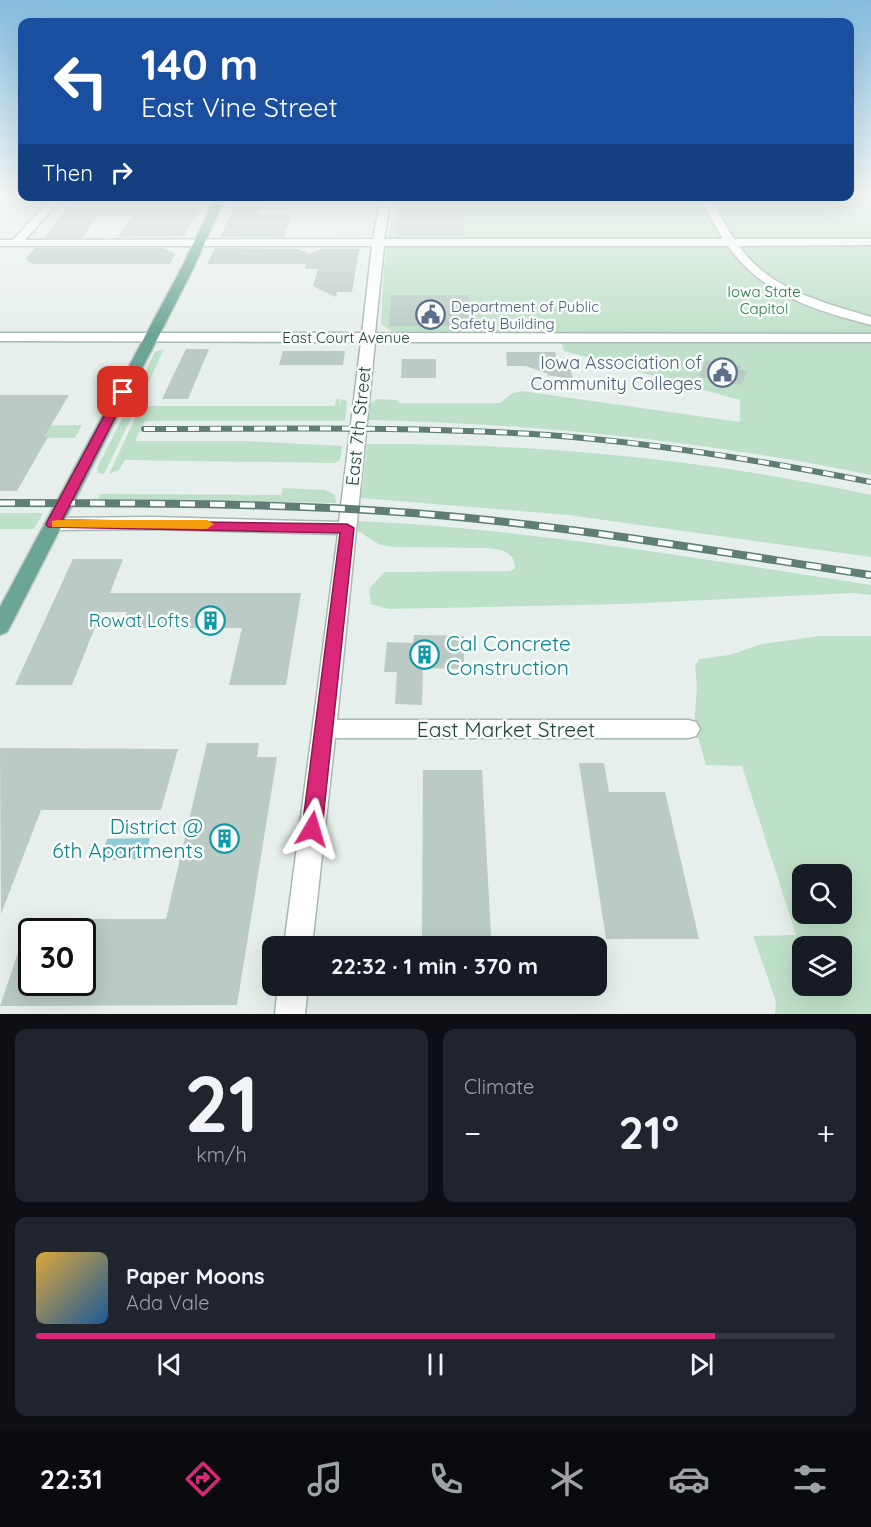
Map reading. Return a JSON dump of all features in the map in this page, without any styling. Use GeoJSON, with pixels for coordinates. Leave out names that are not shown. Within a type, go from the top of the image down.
{"type":"FeatureCollection","features":[{"type":"Feature","properties":{"kind":"main road"},"geometry":{"type":"LineString","coordinates":[[0,627],[200,242]]}},
{"type":"Feature","properties":{"kind":"street","name":"East 7th Street"},"geometry":{"type":"LineString","coordinates":[[299,936],[346,540],[378,242]]}},
{"type":"Feature","properties":{"kind":"street"},"geometry":{"type":"LineString","coordinates":[[732,242],[750,267],[773,284],[806,300],[868,322]]}},
{"type":"Feature","properties":{"kind":"street"},"geometry":{"type":"LineString","coordinates":[[0,243],[871,242]]}},
{"type":"Feature","properties":{"kind":"street","name":"East Court Avenue"},"geometry":{"type":"LineString","coordinates":[[0,337],[855,339],[871,336]]}},
{"type":"Feature","properties":{"kind":"street"},"geometry":{"type":"LineString","coordinates":[[51,527],[177,524],[346,540]]}},
{"type":"Feature","properties":{"kind":"street","name":"East Market Street"},"geometry":{"type":"LineString","coordinates":[[324,729],[688,729]]}},
{"type":"Feature","properties":{"kind":"street"},"geometry":{"type":"LineString","coordinates":[[290,1014],[292,996]]}},
{"type":"Feature","properties":{"kind":"green space","name":"Iowa State Capitol"},"geometry":{"type":"Polygon","coordinates":[[[387,241],[871,241],[871,475],[746,453],[621,436],[432,422],[369,420],[370,403],[377,399],[397,400],[400,403],[500,403],[513,393],[522,391],[740,422],[740,400],[564,351],[559,333],[405,333],[392,331],[381,324],[387,241]]]}},
{"type":"Feature","properties":{"kind":"green space"},"geometry":{"type":"Polygon","coordinates":[[[164,349],[143,394],[138,393],[137,388],[155,352],[164,349]]]}},
{"type":"Feature","properties":{"kind":"green space"},"geometry":{"type":"Polygon","coordinates":[[[336,399],[340,399],[339,406],[342,399],[347,401],[345,421],[145,421],[135,441],[246,441],[342,446],[340,460],[334,463],[125,460],[119,470],[109,474],[141,406],[335,406],[336,399]]]}},
{"type":"Feature","properties":{"kind":"green space"},"geometry":{"type":"Polygon","coordinates":[[[137,406],[104,474],[98,473],[97,468],[126,411],[137,406]]]}},
{"type":"Feature","properties":{"kind":"green space"},"geometry":{"type":"Polygon","coordinates":[[[82,425],[75,438],[0,437],[0,426],[82,425]]]}},
{"type":"Feature","properties":{"kind":"green space"},"geometry":{"type":"Polygon","coordinates":[[[367,444],[493,446],[620,456],[746,472],[871,495],[871,557],[568,515],[361,498],[367,444]]]}},
{"type":"Feature","properties":{"kind":"green space"},"geometry":{"type":"Polygon","coordinates":[[[283,488],[325,490],[335,495],[336,503],[98,499],[100,494],[281,495],[283,488]]]}},
{"type":"Feature","properties":{"kind":"green space"},"geometry":{"type":"Polygon","coordinates":[[[0,513],[43,513],[34,529],[0,529],[0,513]]]}},
{"type":"Feature","properties":{"kind":"green space"},"geometry":{"type":"Polygon","coordinates":[[[358,521],[487,531],[680,555],[871,585],[871,595],[853,593],[623,604],[388,609],[371,604],[369,589],[384,572],[510,571],[515,568],[514,562],[509,554],[491,548],[380,545],[358,531],[358,521]]]}},
{"type":"Feature","properties":{"kind":"green space"},"geometry":{"type":"Polygon","coordinates":[[[820,636],[871,636],[871,1014],[775,1014],[776,1001],[753,936],[796,935],[792,924],[852,924],[852,864],[792,864],[792,922],[742,766],[706,765],[694,724],[697,686],[695,666],[699,659],[730,655],[762,644],[820,636]]]}},
{"type":"Feature","properties":{"kind":"water"},"geometry":{"type":"Polygon","coordinates":[[[150,838],[145,859],[100,860],[107,839],[150,838]]]}},
{"type":"Feature","properties":{"kind":"building"},"geometry":{"type":"Polygon","coordinates":[[[35,248],[164,248],[175,254],[170,264],[33,264],[25,259],[35,248]]]}},
{"type":"Feature","properties":{"kind":"building"},"geometry":{"type":"Polygon","coordinates":[[[215,248],[299,249],[309,254],[322,249],[359,249],[352,292],[337,292],[336,297],[313,286],[318,269],[305,269],[306,264],[207,264],[215,248]]]}},
{"type":"Feature","properties":{"kind":"building","name":"Department of Public Safety Building"},"geometry":{"type":"Polygon","coordinates":[[[391,295],[469,295],[471,326],[389,326],[391,295]]]}},
{"type":"Feature","properties":{"kind":"building"},"geometry":{"type":"Polygon","coordinates":[[[186,349],[209,349],[188,399],[162,399],[186,349]]]}},
{"type":"Feature","properties":{"kind":"building"},"geometry":{"type":"Polygon","coordinates":[[[283,351],[345,351],[343,365],[279,365],[283,351]]]}},
{"type":"Feature","properties":{"kind":"building"},"geometry":{"type":"Polygon","coordinates":[[[506,352],[555,352],[559,368],[569,363],[573,379],[546,375],[548,374],[526,366],[507,366],[506,352]]]}},
{"type":"Feature","properties":{"kind":"building"},"geometry":{"type":"Polygon","coordinates":[[[402,359],[436,359],[436,378],[401,378],[402,359]]]}},
{"type":"Feature","properties":{"kind":"building","name":"Iowa Association of Community Colleges"},"geometry":{"type":"Polygon","coordinates":[[[706,360],[741,366],[740,369],[747,371],[742,385],[699,377],[706,360]]]}},
{"type":"Feature","properties":{"kind":"building"},"geometry":{"type":"Polygon","coordinates":[[[0,395],[69,395],[44,437],[48,437],[17,491],[0,491],[0,395]]]}},
{"type":"Feature","properties":{"kind":"building","name":"Rowat Lofts"},"geometry":{"type":"Polygon","coordinates":[[[73,559],[123,559],[110,593],[301,593],[286,685],[229,685],[242,628],[121,628],[127,612],[101,612],[72,685],[15,685],[73,559]]]}},
{"type":"Feature","properties":{"kind":"building","name":"Cal Concrete Construction"},"geometry":{"type":"Polygon","coordinates":[[[414,635],[464,636],[464,669],[423,668],[422,705],[395,704],[397,672],[384,672],[387,642],[413,643],[414,635]]]}},
{"type":"Feature","properties":{"kind":"building","name":"District @ 6th Apartments"},"geometry":{"type":"Polygon","coordinates":[[[207,743],[259,743],[257,757],[277,757],[237,1005],[0,1006],[18,953],[18,996],[96,996],[96,919],[166,919],[207,743]]]}},
{"type":"Feature","properties":{"kind":"building","name":"District @ 6th Apartments"},"geometry":{"type":"Polygon","coordinates":[[[0,748],[178,749],[161,810],[41,810],[1,914],[0,748]]]}},
{"type":"Feature","properties":{"kind":"building"},"geometry":{"type":"Polygon","coordinates":[[[579,763],[604,763],[609,792],[665,792],[699,939],[607,939],[579,763]]]}},
{"type":"Feature","properties":{"kind":"building"},"geometry":{"type":"Polygon","coordinates":[[[423,770],[482,770],[491,936],[422,936],[423,770]]]}},
{"type":"Feature","properties":{"kind":"railway"},"geometry":{"type":"LineString","coordinates":[[144,429],[397,429],[548,435],[710,454],[871,482]]}},
{"type":"Feature","properties":{"kind":"railway"},"geometry":{"type":"LineString","coordinates":[[0,503],[258,505],[413,513],[585,532],[871,575]]}},
{"type":"Feature","properties":{"kind":"slow traffic"},"geometry":{"type":"LineString","coordinates":[[57,524],[207,524]]}},
{"type":"Feature","properties":{"kind":"place","name":"Department of Public Safety Building"},"geometry":{"type":"Point","coordinates":[430,315]}},
{"type":"Feature","properties":{"kind":"place","name":"Iowa Association of Community Colleges"},"geometry":{"type":"Point","coordinates":[723,372]}},
{"type":"Feature","properties":{"kind":"place","name":"Rowat Lofts"},"geometry":{"type":"Point","coordinates":[210,620]}},
{"type":"Feature","properties":{"kind":"place","name":"Cal Concrete Construction"},"geometry":{"type":"Point","coordinates":[425,655]}},
{"type":"Feature","properties":{"kind":"place","name":"District @ 6th Apartments"},"geometry":{"type":"Point","coordinates":[224,838]}},
{"type":"Feature","properties":{"kind":"route"},"geometry":{"type":"LineString","coordinates":[[123,392],[53,524],[213,524],[347,528],[312,829]]}}]}
